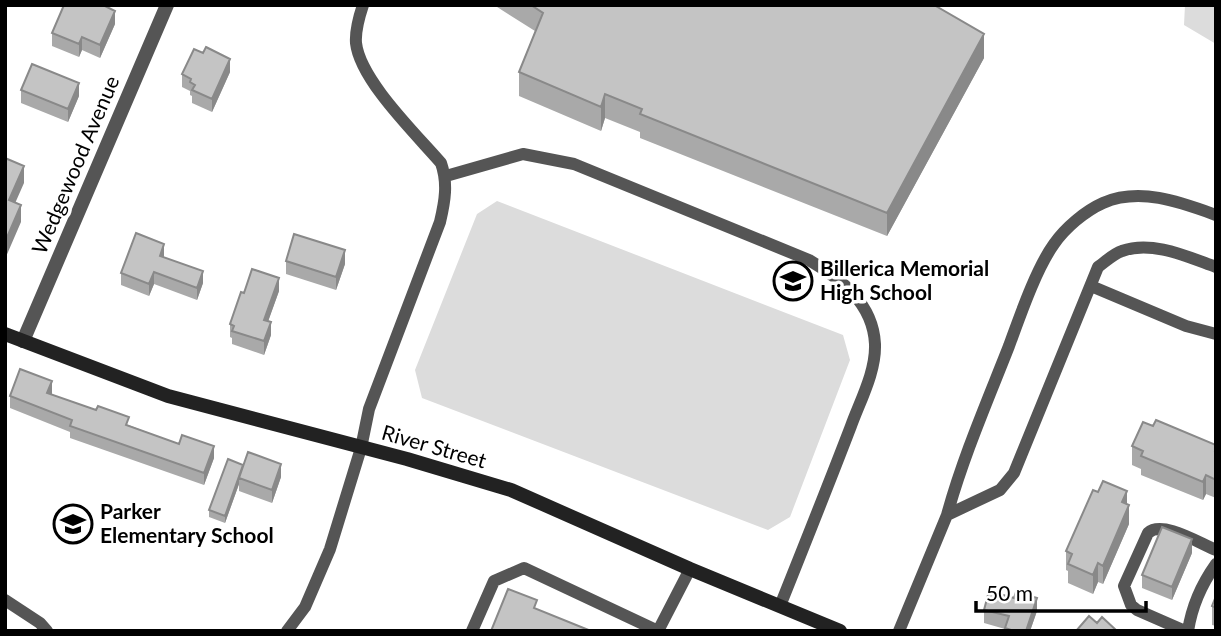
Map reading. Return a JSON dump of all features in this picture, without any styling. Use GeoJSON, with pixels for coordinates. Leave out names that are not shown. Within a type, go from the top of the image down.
{"type":"FeatureCollection","features":[{"type":"Feature","properties":{"kind":"main road","name":"River Street"},"geometry":{"type":"LineString","coordinates":[[5,334],[168,396],[407,459],[511,491],[840,631]]}},
{"type":"Feature","properties":{"kind":"street","name":"Wedgewood Avenue"},"geometry":{"type":"LineString","coordinates":[[23,341],[167,5]]}},
{"type":"Feature","properties":{"kind":"lane"},"geometry":{"type":"LineString","coordinates":[[287,631],[305,607],[330,549],[361,448],[369,409],[440,222],[445,198],[446,176],[441,163],[374,85],[362,64],[356,43],[358,19],[363,5]]}},
{"type":"Feature","properties":{"kind":"lane"},"geometry":{"type":"LineString","coordinates":[[446,176],[523,155],[574,164],[808,260],[837,276],[862,303],[870,320],[875,345],[870,373],[819,511],[780,606]]}},
{"type":"Feature","properties":{"kind":"lane"},"geometry":{"type":"LineString","coordinates":[[899,631],[947,515],[958,476],[1022,311],[1054,243],[1086,214],[1102,204],[1132,196],[1157,197],[1216,215]]}},
{"type":"Feature","properties":{"kind":"lane"},"geometry":{"type":"LineString","coordinates":[[947,515],[1000,490],[1014,473],[1098,267],[1121,251],[1144,247],[1175,253],[1216,267]]}},
{"type":"Feature","properties":{"kind":"lane"},"geometry":{"type":"LineString","coordinates":[[1091,286],[1186,326],[1216,334]]}},
{"type":"Feature","properties":{"kind":"lane"},"geometry":{"type":"LineString","coordinates":[[1216,550],[1164,528],[1153,529],[1147,533],[1124,586],[1131,605],[1137,610],[1186,631],[1203,582],[1216,564]]}},
{"type":"Feature","properties":{"kind":"lane"},"geometry":{"type":"LineString","coordinates":[[472,631],[494,581],[524,568],[657,631],[690,569]]}},
{"type":"Feature","properties":{"kind":"lane"},"geometry":{"type":"LineString","coordinates":[[5,600],[40,623],[47,631]]}},
{"type":"Feature","properties":{"kind":"shaded area"},"geometry":{"type":"Polygon","coordinates":[[[1185,5],[1216,5],[1216,44],[1184,25],[1185,5]]]}},
{"type":"Feature","properties":{"kind":"shaded area"},"geometry":{"type":"Polygon","coordinates":[[[497,201],[843,335],[850,360],[790,517],[768,530],[422,398],[415,370],[477,214],[497,201]]]}},
{"type":"Feature","properties":{"kind":"building"},"geometry":{"type":"Polygon","coordinates":[[[64,5],[103,5],[115,11],[100,45],[82,37],[79,44],[52,33],[64,5]]]}},
{"type":"Feature","properties":{"kind":"building","name":"Billerica Memorial High School"},"geometry":{"type":"Polygon","coordinates":[[[531,5],[934,5],[984,34],[887,213],[640,114],[642,109],[605,94],[601,107],[519,72],[543,13],[531,5]]]}},
{"type":"Feature","properties":{"kind":"building"},"geometry":{"type":"Polygon","coordinates":[[[206,47],[230,59],[212,99],[192,90],[195,85],[182,74],[194,49],[203,53],[206,47]]]}},
{"type":"Feature","properties":{"kind":"building"},"geometry":{"type":"Polygon","coordinates":[[[32,64],[79,83],[68,109],[21,90],[32,64]]]}},
{"type":"Feature","properties":{"kind":"building"},"geometry":{"type":"Polygon","coordinates":[[[5,158],[24,166],[9,200],[21,205],[5,242],[5,158]]]}},
{"type":"Feature","properties":{"kind":"building"},"geometry":{"type":"Polygon","coordinates":[[[136,233],[164,244],[160,256],[203,271],[197,288],[154,272],[149,284],[121,273],[136,233]]]}},
{"type":"Feature","properties":{"kind":"building"},"geometry":{"type":"Polygon","coordinates":[[[294,234],[345,250],[336,277],[286,261],[294,234]]]}},
{"type":"Feature","properties":{"kind":"building"},"geometry":{"type":"Polygon","coordinates":[[[252,269],[279,278],[264,320],[271,322],[264,341],[232,331],[234,326],[230,324],[252,269]]]}},
{"type":"Feature","properties":{"kind":"building"},"geometry":{"type":"Polygon","coordinates":[[[20,369],[52,381],[47,393],[96,410],[98,406],[129,417],[126,425],[179,444],[182,435],[214,446],[204,473],[70,426],[72,420],[10,396],[20,369]]]}},
{"type":"Feature","properties":{"kind":"building"},"geometry":{"type":"Polygon","coordinates":[[[1156,420],[1216,445],[1216,480],[1206,475],[1203,482],[1141,456],[1143,451],[1132,446],[1143,422],[1153,426],[1156,420]]]}},
{"type":"Feature","properties":{"kind":"building"},"geometry":{"type":"Polygon","coordinates":[[[248,452],[281,464],[272,490],[239,478],[248,452]]]}},
{"type":"Feature","properties":{"kind":"building"},"geometry":{"type":"Polygon","coordinates":[[[228,459],[243,465],[225,516],[209,510],[228,459]]]}},
{"type":"Feature","properties":{"kind":"building"},"geometry":{"type":"Polygon","coordinates":[[[1103,481],[1127,491],[1122,502],[1129,505],[1103,566],[1098,563],[1093,575],[1068,564],[1072,554],[1066,551],[1093,490],[1098,492],[1103,481]]]}},
{"type":"Feature","properties":{"kind":"building"},"geometry":{"type":"Polygon","coordinates":[[[1162,527],[1192,539],[1172,587],[1142,575],[1162,527]]]}},
{"type":"Feature","properties":{"kind":"building"},"geometry":{"type":"Polygon","coordinates":[[[508,589],[537,600],[534,608],[591,631],[491,631],[508,589]]]}},
{"type":"Feature","properties":{"kind":"building"},"geometry":{"type":"Polygon","coordinates":[[[989,591],[1014,598],[1016,592],[1037,598],[1026,631],[1005,628],[1009,616],[984,610],[989,591]]]}},
{"type":"Feature","properties":{"kind":"building"},"geometry":{"type":"Polygon","coordinates":[[[1089,616],[1097,623],[1102,617],[1117,631],[1076,631],[1089,616]]]}},
{"type":"Feature","properties":{"kind":"place","name":"Billerica Memorial High School"},"geometry":{"type":"Point","coordinates":[793,281]}},
{"type":"Feature","properties":{"kind":"place","name":"Parker Elementary School"},"geometry":{"type":"Point","coordinates":[73,524]}}]}
